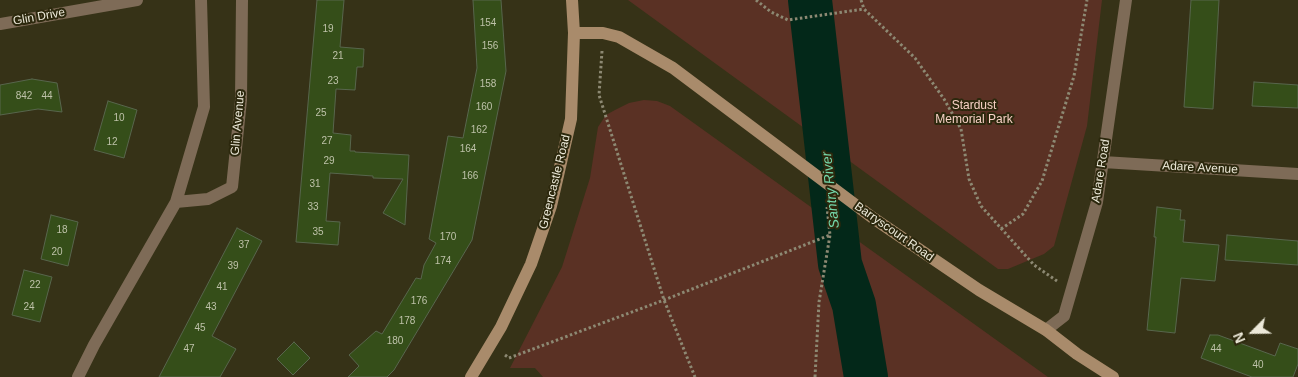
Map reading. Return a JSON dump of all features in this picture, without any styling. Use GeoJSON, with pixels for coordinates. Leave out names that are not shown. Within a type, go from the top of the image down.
{"type":"FeatureCollection","features":[{"type":"Feature","properties":{"kind":"street","name":"Glin Drive"},"geometry":{"type":"LineString","coordinates":[[0,24],[137,0]]}},
{"type":"Feature","properties":{"kind":"street"},"geometry":{"type":"LineString","coordinates":[[78,377],[94,345],[176,202],[204,107],[201,0]]}},
{"type":"Feature","properties":{"kind":"street","name":"Glin Avenue"},"geometry":{"type":"LineString","coordinates":[[176,202],[208,199],[232,187],[241,100],[242,0]]}},
{"type":"Feature","properties":{"kind":"street","name":"Greencastle Road"},"geometry":{"type":"LineString","coordinates":[[471,377],[501,327],[531,264],[551,206],[571,119],[574,33],[572,0]]}},
{"type":"Feature","properties":{"kind":"street","name":"Adare Road"},"geometry":{"type":"LineString","coordinates":[[1046,330],[1064,316],[1097,202],[1126,0]]}},
{"type":"Feature","properties":{"kind":"street","name":"Barryscourt Road"},"geometry":{"type":"LineString","coordinates":[[574,33],[603,33],[620,37],[673,68],[873,218],[979,290],[1046,330],[1077,354],[1113,377]]}},
{"type":"Feature","properties":{"kind":"street","name":"Adare Avenue"},"geometry":{"type":"LineString","coordinates":[[1103,162],[1298,174]]}},
{"type":"Feature","properties":{"kind":"path"},"geometry":{"type":"LineString","coordinates":[[756,0],[771,12],[788,20],[864,9]]}},
{"type":"Feature","properties":{"kind":"path"},"geometry":{"type":"LineString","coordinates":[[861,0],[864,9],[915,58],[944,99],[961,129],[969,179],[981,206],[1034,265],[1072,290]]}},
{"type":"Feature","properties":{"kind":"path"},"geometry":{"type":"LineString","coordinates":[[1001,229],[1023,214],[1042,181],[1074,76],[1087,0]]}},
{"type":"Feature","properties":{"kind":"path"},"geometry":{"type":"LineString","coordinates":[[603,33],[599,95],[664,300],[695,377]]}},
{"type":"Feature","properties":{"kind":"path"},"geometry":{"type":"LineString","coordinates":[[815,377],[819,302],[830,234],[824,181]]}},
{"type":"Feature","properties":{"kind":"path"},"geometry":{"type":"LineString","coordinates":[[489,346],[509,358],[664,300],[830,234]]}},
{"type":"Feature","properties":{"kind":"green space","name":"Stardust Memorial Park"},"geometry":{"type":"Polygon","coordinates":[[[628,0],[1102,0],[1087,126],[1054,246],[1044,254],[1008,269],[998,269],[628,0]]]}},
{"type":"Feature","properties":{"kind":"green space"},"geometry":{"type":"Polygon","coordinates":[[[644,100],[657,101],[670,106],[1048,377],[543,377],[535,368],[510,368],[562,267],[590,178],[598,127],[606,115],[629,103],[644,100]]]}},
{"type":"Feature","properties":{"kind":"building"},"geometry":{"type":"Polygon","coordinates":[[[317,0],[344,0],[340,47],[364,49],[363,67],[357,67],[355,90],[336,89],[333,133],[351,135],[350,151],[409,155],[405,225],[383,213],[403,179],[330,173],[326,221],[340,222],[338,245],[296,242],[317,0]]]}},
{"type":"Feature","properties":{"kind":"building"},"geometry":{"type":"Polygon","coordinates":[[[473,0],[501,0],[506,71],[472,240],[394,370],[387,377],[348,377],[359,366],[349,355],[376,331],[382,334],[416,278],[421,279],[424,265],[436,243],[429,239],[448,136],[463,138],[477,68],[473,0]]]}},
{"type":"Feature","properties":{"kind":"building"},"geometry":{"type":"Polygon","coordinates":[[[1191,0],[1219,0],[1213,109],[1184,107],[1191,0]]]}},
{"type":"Feature","properties":{"kind":"building"},"geometry":{"type":"Polygon","coordinates":[[[32,79],[57,83],[62,112],[38,109],[0,115],[0,85],[32,79]]]}},
{"type":"Feature","properties":{"kind":"building"},"geometry":{"type":"Polygon","coordinates":[[[1254,82],[1298,85],[1298,108],[1252,106],[1254,82]]]}},
{"type":"Feature","properties":{"kind":"building"},"geometry":{"type":"Polygon","coordinates":[[[108,101],[137,110],[124,158],[94,150],[108,101]]]}},
{"type":"Feature","properties":{"kind":"building"},"geometry":{"type":"Polygon","coordinates":[[[1157,207],[1181,210],[1180,220],[1185,220],[1183,242],[1219,245],[1215,281],[1181,278],[1175,333],[1147,330],[1157,207]]]}},
{"type":"Feature","properties":{"kind":"building"},"geometry":{"type":"Polygon","coordinates":[[[51,215],[78,222],[68,266],[41,259],[51,215]]]}},
{"type":"Feature","properties":{"kind":"building"},"geometry":{"type":"Polygon","coordinates":[[[237,228],[262,241],[212,336],[236,349],[220,377],[159,377],[237,228]]]}},
{"type":"Feature","properties":{"kind":"building"},"geometry":{"type":"Polygon","coordinates":[[[1227,235],[1298,241],[1298,265],[1225,260],[1227,235]]]}},
{"type":"Feature","properties":{"kind":"building"},"geometry":{"type":"Polygon","coordinates":[[[24,270],[52,277],[40,322],[12,315],[24,270]]]}},
{"type":"Feature","properties":{"kind":"building"},"geometry":{"type":"Polygon","coordinates":[[[1210,335],[1218,335],[1275,356],[1280,343],[1298,349],[1298,364],[1293,377],[1252,377],[1201,358],[1210,335]]]}},
{"type":"Feature","properties":{"kind":"building"},"geometry":{"type":"Polygon","coordinates":[[[294,342],[310,358],[293,375],[277,359],[294,342]]]}},
{"type":"Feature","properties":{"kind":"waterway","name":"Santry River"},"geometry":{"type":"LineString","coordinates":[[810,0],[840,264],[854,305],[866,377]]}}]}
